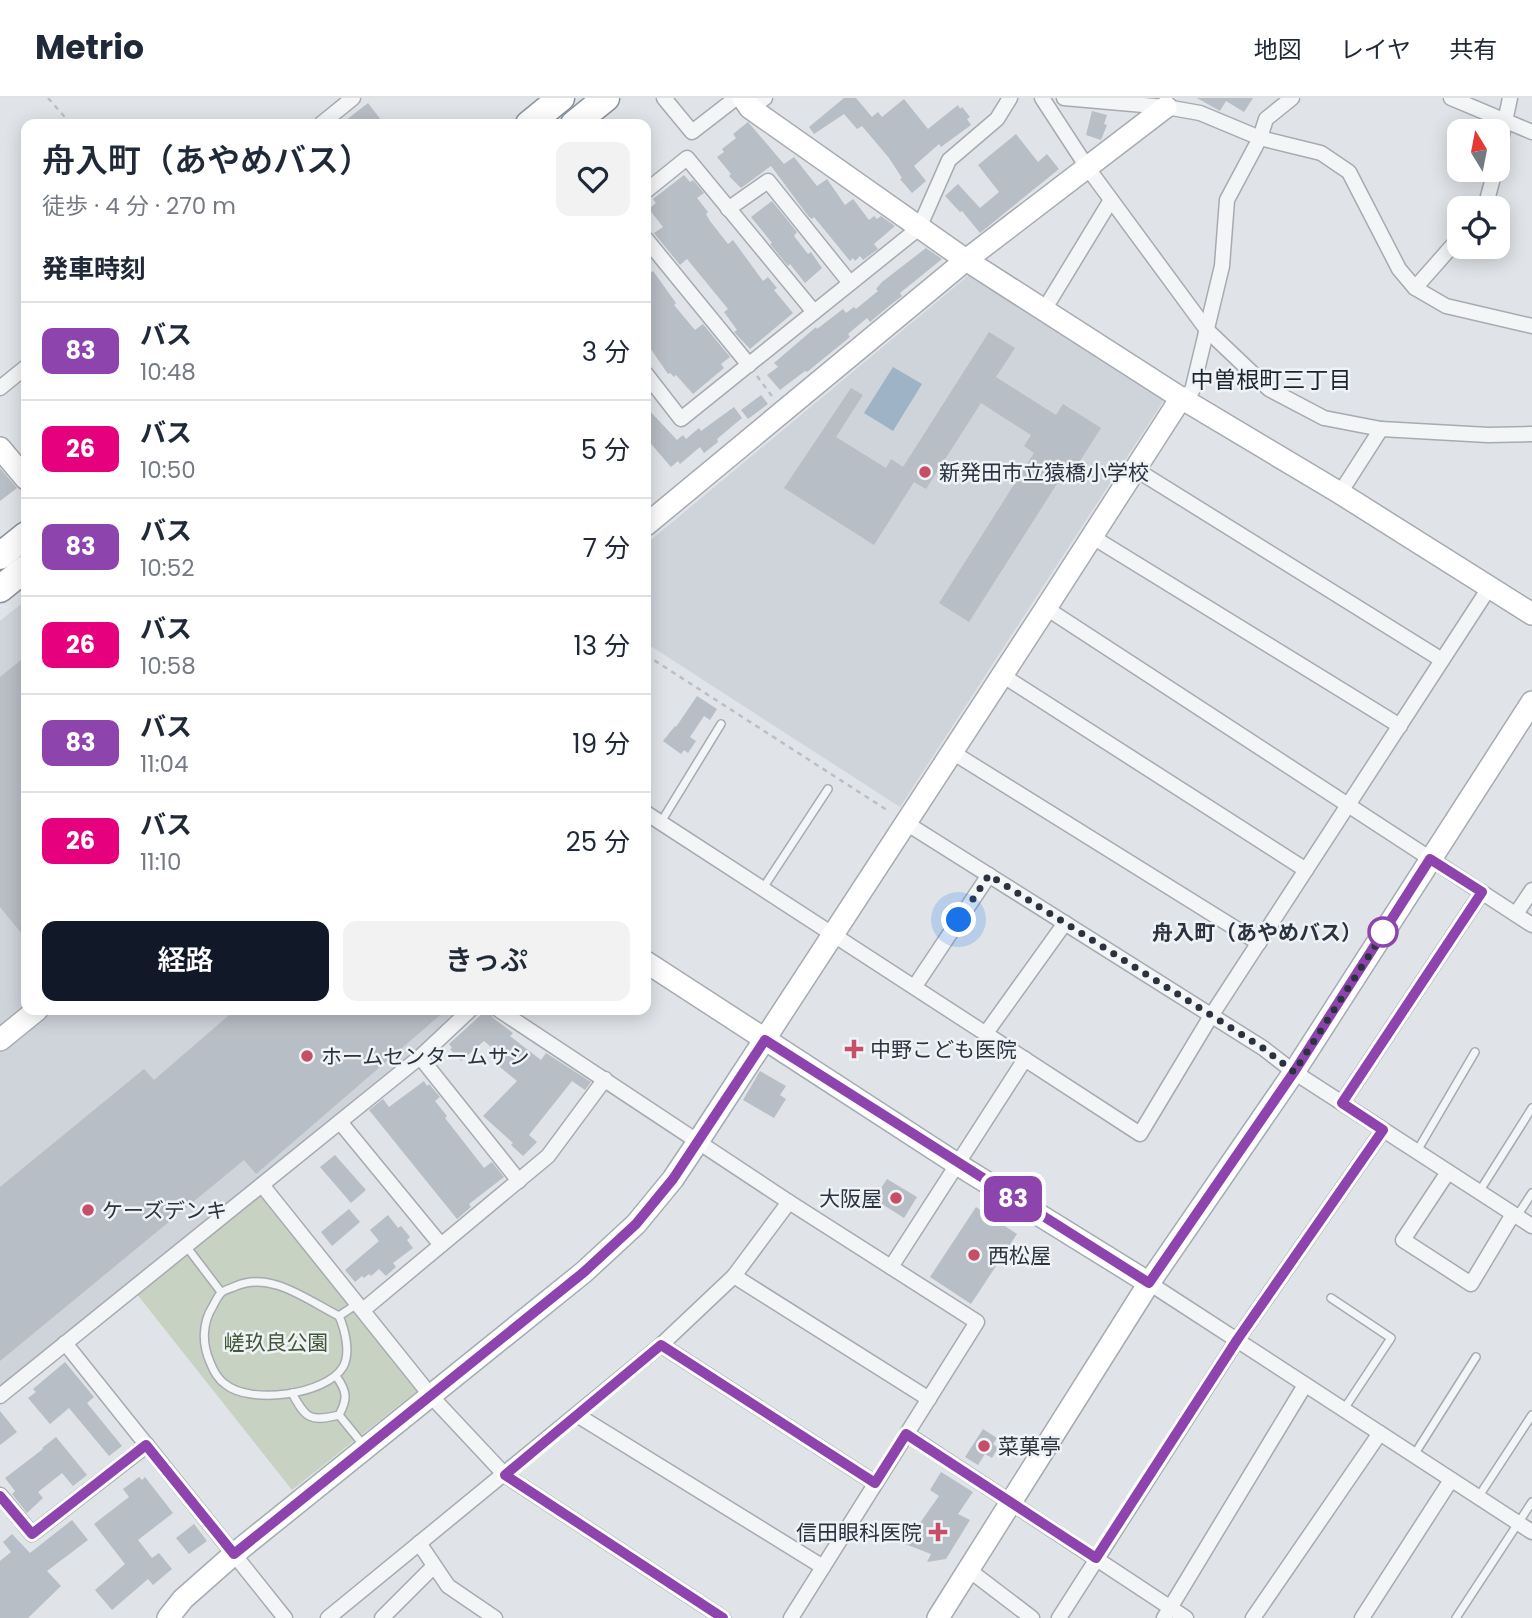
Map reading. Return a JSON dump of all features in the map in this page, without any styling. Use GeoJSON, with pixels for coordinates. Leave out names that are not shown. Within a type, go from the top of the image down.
{"type":"FeatureCollection","features":[{"type":"Feature","properties":{"kind":"highway"},"geometry":{"type":"LineString","coordinates":[[535,119],[561,98]]}},
{"type":"Feature","properties":{"kind":"highway"},"geometry":{"type":"LineString","coordinates":[[580,119],[606,98]]}},
{"type":"Feature","properties":{"kind":"highway"},"geometry":{"type":"LineString","coordinates":[[0,556],[21,540]]}},
{"type":"Feature","properties":{"kind":"highway"},"geometry":{"type":"LineString","coordinates":[[0,589],[21,572]]}},
{"type":"Feature","properties":{"kind":"street"},"geometry":{"type":"LineString","coordinates":[[327,119],[353,98]]}},
{"type":"Feature","properties":{"kind":"street"},"geometry":{"type":"LineString","coordinates":[[664,98],[692,132],[748,101],[965,260],[1181,398],[1340,493],[1532,614]]}},
{"type":"Feature","properties":{"kind":"street"},"geometry":{"type":"LineString","coordinates":[[651,380],[681,419],[919,228],[949,160],[997,119],[1010,98]]}},
{"type":"Feature","properties":{"kind":"street"},"geometry":{"type":"LineString","coordinates":[[1042,98],[1087,167],[1207,330],[1269,388],[1324,418],[1381,429],[1488,435],[1532,434]]}},
{"type":"Feature","properties":{"kind":"street"},"geometry":{"type":"LineString","coordinates":[[1064,98],[1166,107],[1200,113],[1260,138],[1321,153],[1349,172],[1399,269],[1415,288],[1446,306],[1532,326]]}},
{"type":"Feature","properties":{"kind":"street"},"geometry":{"type":"LineString","coordinates":[[168,1618],[183,1599],[234,1554],[584,1272],[636,1224],[673,1179],[1181,398],[1192,391],[1222,266],[1227,200],[1260,138],[1266,119],[1292,98]]}},
{"type":"Feature","properties":{"kind":"street"},"geometry":{"type":"LineString","coordinates":[[1451,98],[1499,119]]}},
{"type":"Feature","properties":{"kind":"street"},"geometry":{"type":"LineString","coordinates":[[1505,119],[1510,98]]}},
{"type":"Feature","properties":{"kind":"street"},"geometry":{"type":"LineString","coordinates":[[651,521],[965,260],[1166,107]]}},
{"type":"Feature","properties":{"kind":"street"},"geometry":{"type":"LineString","coordinates":[[1510,123],[1532,132]]}},
{"type":"Feature","properties":{"kind":"street"},"geometry":{"type":"LineString","coordinates":[[651,187],[687,158],[814,312]]}},
{"type":"Feature","properties":{"kind":"street"},"geometry":{"type":"LineString","coordinates":[[728,209],[768,181],[850,283]]}},
{"type":"Feature","properties":{"kind":"street"},"geometry":{"type":"LineString","coordinates":[[1044,310],[1111,200]]}},
{"type":"Feature","properties":{"kind":"street"},"geometry":{"type":"LineString","coordinates":[[651,246],[749,365]]}},
{"type":"Feature","properties":{"kind":"street"},"geometry":{"type":"LineString","coordinates":[[1415,288],[1447,252]]}},
{"type":"Feature","properties":{"kind":"street"},"geometry":{"type":"LineString","coordinates":[[0,388],[21,371]]}},
{"type":"Feature","properties":{"kind":"street"},"geometry":{"type":"LineString","coordinates":[[1340,493],[1381,429]]}},
{"type":"Feature","properties":{"kind":"street"},"geometry":{"type":"LineString","coordinates":[[0,448],[21,472]]}},
{"type":"Feature","properties":{"kind":"street"},"geometry":{"type":"LineString","coordinates":[[1135,469],[1442,660]]}},
{"type":"Feature","properties":{"kind":"street"},"geometry":{"type":"LineString","coordinates":[[1091,536],[1400,726]]}},
{"type":"Feature","properties":{"kind":"street"},"geometry":{"type":"LineString","coordinates":[[651,816],[1140,1134],[1211,1016],[1489,588]]}},
{"type":"Feature","properties":{"kind":"street"},"geometry":{"type":"LineString","coordinates":[[1046,608],[1532,925]]}},
{"type":"Feature","properties":{"kind":"street"},"geometry":{"type":"LineString","coordinates":[[1002,675],[1306,870]]}},
{"type":"Feature","properties":{"kind":"street"},"geometry":{"type":"LineString","coordinates":[[938,1618],[1149,1283],[1294,1072],[1532,702]]}},
{"type":"Feature","properties":{"kind":"street"},"geometry":{"type":"LineString","coordinates":[[952,752],[1259,943]]}},
{"type":"Feature","properties":{"kind":"street"},"geometry":{"type":"LineString","coordinates":[[906,823],[1263,1048],[1294,1072],[1532,1226]]}},
{"type":"Feature","properties":{"kind":"street"},"geometry":{"type":"LineString","coordinates":[[915,986],[989,875]]}},
{"type":"Feature","properties":{"kind":"street"},"geometry":{"type":"LineString","coordinates":[[1516,914],[1532,890]]}},
{"type":"Feature","properties":{"kind":"street"},"geometry":{"type":"LineString","coordinates":[[1342,1103],[1482,892]]}},
{"type":"Feature","properties":{"kind":"street"},"geometry":{"type":"LineString","coordinates":[[986,1033],[1065,923]]}},
{"type":"Feature","properties":{"kind":"street"},"geometry":{"type":"LineString","coordinates":[[651,965],[957,1164],[1149,1283],[1532,1532]]}},
{"type":"Feature","properties":{"kind":"street"},"geometry":{"type":"LineString","coordinates":[[0,1040],[31,1015]]}},
{"type":"Feature","properties":{"kind":"street"},"geometry":{"type":"LineString","coordinates":[[0,1396],[340,1122],[465,1015]]}},
{"type":"Feature","properties":{"kind":"street"},"geometry":{"type":"LineString","coordinates":[[507,1015],[976,1322],[791,1618]]}},
{"type":"Feature","properties":{"kind":"street"},"geometry":{"type":"LineString","coordinates":[[420,1056],[519,1181]]}},
{"type":"Feature","properties":{"kind":"street"},"geometry":{"type":"LineString","coordinates":[[891,1267],[1025,1059]]}},
{"type":"Feature","properties":{"kind":"street"},"geometry":{"type":"LineString","coordinates":[[360,1307],[441,1245],[548,1156],[605,1079]]}},
{"type":"Feature","properties":{"kind":"street"},"geometry":{"type":"LineString","coordinates":[[340,1122],[441,1245]]}},
{"type":"Feature","properties":{"kind":"street"},"geometry":{"type":"LineString","coordinates":[[1059,1618],[1237,1340],[1383,1130]]}},
{"type":"Feature","properties":{"kind":"street"},"geometry":{"type":"LineString","coordinates":[[1448,1172],[1403,1240],[1471,1284],[1515,1215]]}},
{"type":"Feature","properties":{"kind":"street"},"geometry":{"type":"LineString","coordinates":[[262,1185],[431,1396],[505,1475],[723,1618]]}},
{"type":"Feature","properties":{"kind":"street"},"geometry":{"type":"LineString","coordinates":[[328,1618],[661,1345],[734,1276],[789,1202]]}},
{"type":"Feature","properties":{"kind":"street"},"geometry":{"type":"LineString","coordinates":[[734,1276],[929,1399]]}},
{"type":"Feature","properties":{"kind":"street"},"geometry":{"type":"LineString","coordinates":[[65,1343],[285,1618]]}},
{"type":"Feature","properties":{"kind":"street"},"geometry":{"type":"LineString","coordinates":[[661,1345],[875,1483]]}},
{"type":"Feature","properties":{"kind":"street"},"geometry":{"type":"LineString","coordinates":[[1167,1613],[1305,1385]]}},
{"type":"Feature","properties":{"kind":"street"},"geometry":{"type":"LineString","coordinates":[[576,1415],[823,1567]]}},
{"type":"Feature","properties":{"kind":"street"},"geometry":{"type":"LineString","coordinates":[[1253,1618],[1380,1433]]}},
{"type":"Feature","properties":{"kind":"street"},"geometry":{"type":"LineString","coordinates":[[906,1434],[1096,1558],[1167,1613],[1186,1618]]}},
{"type":"Feature","properties":{"kind":"street"},"geometry":{"type":"LineString","coordinates":[[0,1496],[32,1534],[146,1445]]}},
{"type":"Feature","properties":{"kind":"street"},"geometry":{"type":"LineString","coordinates":[[1362,1618],[1451,1480]]}},
{"type":"Feature","properties":{"kind":"street"},"geometry":{"type":"LineString","coordinates":[[419,1544],[448,1586],[495,1618]]}},
{"type":"Feature","properties":{"kind":"street"},"geometry":{"type":"LineString","coordinates":[[382,1618],[434,1566]]}},
{"type":"Feature","properties":{"kind":"street"},"geometry":{"type":"LineString","coordinates":[[969,1570],[1032,1618]]}},
{"type":"Feature","properties":{"kind":"lane"},"geometry":{"type":"LineString","coordinates":[[661,822],[721,724]]}},
{"type":"Feature","properties":{"kind":"lane"},"geometry":{"type":"LineString","coordinates":[[763,888],[828,789]]}},
{"type":"Feature","properties":{"kind":"lane"},"geometry":{"type":"LineString","coordinates":[[1417,1152],[1475,1052]]}},
{"type":"Feature","properties":{"kind":"lane"},"geometry":{"type":"LineString","coordinates":[[1479,1192],[1532,1108]]}},
{"type":"Feature","properties":{"kind":"lane"},"geometry":{"type":"LineString","coordinates":[[1515,1215],[1532,1193]]}},
{"type":"Feature","properties":{"kind":"lane"},"geometry":{"type":"LineString","coordinates":[[186,1246],[221,1292]]}},
{"type":"Feature","properties":{"kind":"lane"},"geometry":{"type":"LineString","coordinates":[[271,1282],[339,1316],[344,1326],[347,1349],[344,1366],[336,1376],[292,1393],[273,1396],[238,1391],[225,1384],[207,1356],[204,1332],[207,1315],[221,1292],[244,1283],[271,1282]]}},
{"type":"Feature","properties":{"kind":"lane"},"geometry":{"type":"LineString","coordinates":[[1331,1298],[1391,1338],[1343,1410]]}},
{"type":"Feature","properties":{"kind":"lane"},"geometry":{"type":"LineString","coordinates":[[339,1316],[360,1307]]}},
{"type":"Feature","properties":{"kind":"lane"},"geometry":{"type":"LineString","coordinates":[[1414,1455],[1476,1357]]}},
{"type":"Feature","properties":{"kind":"lane"},"geometry":{"type":"LineString","coordinates":[[336,1376],[344,1387],[346,1397],[339,1415]]}},
{"type":"Feature","properties":{"kind":"lane"},"geometry":{"type":"LineString","coordinates":[[292,1393],[302,1412],[310,1417],[319,1420],[339,1415]]}},
{"type":"Feature","properties":{"kind":"lane"},"geometry":{"type":"LineString","coordinates":[[339,1415],[366,1448]]}},
{"type":"Feature","properties":{"kind":"lane"},"geometry":{"type":"LineString","coordinates":[[1478,1497],[1532,1415]]}},
{"type":"Feature","properties":{"kind":"lane"},"geometry":{"type":"LineString","coordinates":[[1456,1618],[1532,1502]]}},
{"type":"Feature","properties":{"kind":"path"},"geometry":{"type":"LineString","coordinates":[[48,98],[67,119]]}},
{"type":"Feature","properties":{"kind":"path"},"geometry":{"type":"LineString","coordinates":[[749,365],[783,412]]}},
{"type":"Feature","properties":{"kind":"path"},"geometry":{"type":"LineString","coordinates":[[651,658],[906,823]]}},
{"type":"Feature","properties":{"kind":"shaded area","name":"新発田市立猿橋小学校"},"geometry":{"type":"Polygon","coordinates":[[[969,275],[1164,400],[900,807],[651,646],[651,540],[969,275]]]}},
{"type":"Feature","properties":{"kind":"shaded area"},"geometry":{"type":"Polygon","coordinates":[[[21,604],[21,1015],[452,1015],[415,1051],[0,1387],[0,621],[21,604]]]}},
{"type":"Feature","properties":{"kind":"green space","name":"嵯玖良公園"},"geometry":{"type":"Polygon","coordinates":[[[260,1194],[417,1391],[292,1490],[136,1293],[260,1194]]]}},
{"type":"Feature","properties":{"kind":"water"},"geometry":{"type":"Polygon","coordinates":[[[893,367],[922,384],[893,431],[864,413],[893,367]]]}},
{"type":"Feature","properties":{"kind":"building"},"geometry":{"type":"Polygon","coordinates":[[[844,98],[856,98],[872,117],[878,112],[882,117],[904,99],[928,129],[958,105],[970,117],[967,119],[971,125],[941,147],[939,144],[914,166],[926,181],[912,193],[900,179],[902,178],[889,158],[862,126],[857,129],[844,114],[814,134],[809,127],[844,98]]]}},
{"type":"Feature","properties":{"kind":"building"},"geometry":{"type":"Polygon","coordinates":[[[1197,98],[1253,98],[1244,112],[1226,101],[1220,111],[1197,98]]]}},
{"type":"Feature","properties":{"kind":"building"},"geometry":{"type":"Polygon","coordinates":[[[368,103],[380,119],[347,119],[368,103]]]}},
{"type":"Feature","properties":{"kind":"building"},"geometry":{"type":"Polygon","coordinates":[[[1092,111],[1107,115],[1104,124],[1107,125],[1101,140],[1086,135],[1092,111]]]}},
{"type":"Feature","properties":{"kind":"building"},"geometry":{"type":"Polygon","coordinates":[[[748,122],[784,164],[794,157],[817,186],[827,179],[845,205],[853,199],[869,220],[874,216],[877,219],[881,216],[895,226],[874,244],[878,249],[863,260],[860,256],[855,261],[853,258],[850,261],[814,217],[809,217],[771,166],[741,188],[729,176],[731,174],[717,157],[724,152],[722,149],[736,138],[733,134],[748,122]]]}},
{"type":"Feature","properties":{"kind":"building"},"geometry":{"type":"Polygon","coordinates":[[[1016,134],[1038,162],[1047,154],[1059,169],[980,233],[945,196],[958,184],[980,208],[999,192],[978,165],[1016,134]]]}},
{"type":"Feature","properties":{"kind":"building"},"geometry":{"type":"Polygon","coordinates":[[[684,175],[690,182],[693,180],[704,193],[697,198],[708,212],[706,214],[710,221],[728,244],[733,240],[763,281],[768,277],[777,288],[774,290],[793,313],[750,349],[734,332],[737,330],[724,312],[728,309],[687,259],[680,265],[654,233],[663,227],[651,212],[651,207],[656,203],[653,199],[684,175]]]}},
{"type":"Feature","properties":{"kind":"building"},"geometry":{"type":"Polygon","coordinates":[[[772,201],[797,232],[794,236],[808,254],[811,252],[822,268],[805,283],[770,244],[772,243],[751,217],[772,201]]]}},
{"type":"Feature","properties":{"kind":"building"},"geometry":{"type":"Polygon","coordinates":[[[926,248],[942,259],[870,322],[867,318],[848,334],[850,337],[780,390],[767,375],[778,367],[774,363],[816,327],[817,329],[843,309],[846,313],[854,307],[856,309],[878,291],[876,289],[882,282],[926,248]]]}},
{"type":"Feature","properties":{"kind":"building"},"geometry":{"type":"Polygon","coordinates":[[[653,271],[676,303],[674,305],[695,330],[703,324],[730,357],[721,364],[724,368],[693,394],[676,375],[674,377],[668,374],[651,349],[653,271]]]}},
{"type":"Feature","properties":{"kind":"building"},"geometry":{"type":"Polygon","coordinates":[[[989,332],[1015,348],[996,377],[1056,415],[1063,404],[1101,428],[1066,483],[1060,479],[969,622],[939,603],[1034,453],[1024,446],[1031,435],[981,403],[926,489],[914,482],[874,545],[784,488],[851,388],[863,395],[836,437],[886,468],[891,459],[903,467],[989,332]]]}},
{"type":"Feature","properties":{"kind":"building"},"geometry":{"type":"Polygon","coordinates":[[[761,395],[768,404],[748,419],[741,410],[761,395]]]}},
{"type":"Feature","properties":{"kind":"building"},"geometry":{"type":"Polygon","coordinates":[[[734,407],[742,418],[717,439],[718,442],[704,453],[700,447],[680,464],[678,461],[671,467],[651,444],[651,412],[677,440],[683,435],[686,439],[699,428],[701,431],[734,407]]]}},
{"type":"Feature","properties":{"kind":"building"},"geometry":{"type":"Polygon","coordinates":[[[0,468],[17,488],[0,501],[0,468]]]}},
{"type":"Feature","properties":{"kind":"building"},"geometry":{"type":"Polygon","coordinates":[[[21,660],[21,933],[0,907],[0,677],[21,660]]]}},
{"type":"Feature","properties":{"kind":"building"},"geometry":{"type":"Polygon","coordinates":[[[697,696],[717,709],[710,720],[704,716],[690,737],[696,741],[688,753],[684,750],[681,754],[663,741],[697,696]]]}},
{"type":"Feature","properties":{"kind":"building"},"geometry":{"type":"Polygon","coordinates":[[[229,1015],[440,1015],[256,1174],[244,1160],[0,1361],[0,1187],[144,1069],[154,1080],[229,1015]]]}},
{"type":"Feature","properties":{"kind":"building"},"geometry":{"type":"Polygon","coordinates":[[[481,1015],[491,1015],[513,1033],[510,1036],[541,1060],[546,1053],[591,1082],[585,1090],[572,1081],[529,1135],[537,1142],[523,1156],[511,1145],[513,1143],[483,1116],[517,1081],[496,1064],[502,1056],[484,1041],[461,1061],[449,1044],[481,1015]]]}},
{"type":"Feature","properties":{"kind":"building"},"geometry":{"type":"Polygon","coordinates":[[[760,1071],[786,1086],[780,1095],[786,1099],[774,1118],[743,1100],[760,1071]]]}},
{"type":"Feature","properties":{"kind":"building"},"geometry":{"type":"Polygon","coordinates":[[[424,1081],[440,1097],[435,1101],[447,1116],[445,1118],[484,1168],[492,1162],[504,1177],[469,1204],[471,1207],[457,1219],[369,1110],[383,1099],[389,1107],[424,1081]]]}},
{"type":"Feature","properties":{"kind":"building"},"geometry":{"type":"Polygon","coordinates":[[[335,1155],[366,1190],[351,1203],[320,1167],[335,1155]]]}},
{"type":"Feature","properties":{"kind":"building","name":"大阪屋"},"geometry":{"type":"Polygon","coordinates":[[[887,1179],[917,1197],[904,1218],[874,1199],[887,1179]]]}},
{"type":"Feature","properties":{"kind":"building","name":"西松屋"},"geometry":{"type":"Polygon","coordinates":[[[976,1207],[1017,1234],[971,1304],[930,1277],[976,1207]]]}},
{"type":"Feature","properties":{"kind":"building"},"geometry":{"type":"Polygon","coordinates":[[[349,1209],[360,1222],[332,1246],[321,1232],[349,1209]]]}},
{"type":"Feature","properties":{"kind":"building"},"geometry":{"type":"Polygon","coordinates":[[[388,1215],[398,1228],[401,1226],[410,1237],[407,1240],[413,1248],[393,1263],[396,1267],[386,1276],[379,1269],[371,1276],[362,1276],[355,1282],[345,1270],[379,1241],[370,1230],[388,1215]]]}},
{"type":"Feature","properties":{"kind":"building"},"geometry":{"type":"Polygon","coordinates":[[[65,1362],[94,1397],[87,1403],[122,1446],[109,1456],[69,1408],[50,1424],[28,1398],[36,1392],[33,1389],[65,1362]]]}},
{"type":"Feature","properties":{"kind":"building"},"geometry":{"type":"Polygon","coordinates":[[[0,1411],[17,1432],[0,1445],[0,1411]]]}},
{"type":"Feature","properties":{"kind":"building","name":"菜菓亭"},"geometry":{"type":"Polygon","coordinates":[[[983,1429],[997,1438],[993,1444],[998,1448],[992,1458],[985,1454],[978,1465],[965,1457],[983,1429]]]}},
{"type":"Feature","properties":{"kind":"building"},"geometry":{"type":"Polygon","coordinates":[[[56,1437],[87,1475],[73,1486],[62,1473],[38,1492],[43,1498],[27,1513],[12,1494],[15,1491],[5,1478],[56,1437]]]}},
{"type":"Feature","properties":{"kind":"building","name":"信田眼科医院"},"geometry":{"type":"Polygon","coordinates":[[[941,1472],[973,1492],[958,1514],[970,1520],[946,1559],[927,1562],[931,1554],[905,1544],[939,1496],[930,1490],[941,1472]]]}},
{"type":"Feature","properties":{"kind":"building"},"geometry":{"type":"Polygon","coordinates":[[[139,1477],[142,1480],[145,1477],[173,1513],[138,1540],[152,1558],[159,1553],[172,1569],[153,1585],[148,1579],[112,1610],[95,1590],[125,1564],[94,1524],[129,1497],[123,1489],[139,1477]]]}},
{"type":"Feature","properties":{"kind":"building"},"geometry":{"type":"Polygon","coordinates":[[[72,1520],[88,1540],[47,1571],[61,1586],[28,1618],[0,1618],[0,1561],[11,1552],[3,1542],[12,1534],[30,1553],[72,1520]]]}},
{"type":"Feature","properties":{"kind":"building"},"geometry":{"type":"Polygon","coordinates":[[[194,1524],[207,1541],[189,1554],[176,1538],[194,1524]]]}},
{"type":"Feature","properties":{"kind":"bus line","name":"83"},"geometry":{"type":"LineString","coordinates":[[0,1496],[32,1534],[146,1445],[234,1554],[584,1272],[636,1224],[673,1179],[765,1040],[957,1164],[1149,1283],[1294,1072],[1430,859],[1482,892],[1342,1103],[1383,1130],[1237,1340],[1096,1558],[906,1434],[875,1483],[661,1345],[505,1475],[723,1618]]}},
{"type":"Feature","properties":{"kind":"place","name":"新発田市立猿橋小学校"},"geometry":{"type":"Point","coordinates":[925,472]}},
{"type":"Feature","properties":{"kind":"place","name":"舟入町（あやめバス）"},"geometry":{"type":"Point","coordinates":[1383,932]}},
{"type":"Feature","properties":{"kind":"place","name":"中野こども医院"},"geometry":{"type":"Point","coordinates":[854,1049]}},
{"type":"Feature","properties":{"kind":"place","name":"ホームセンタームサシ"},"geometry":{"type":"Point","coordinates":[307,1056]}},
{"type":"Feature","properties":{"kind":"place","name":"大阪屋"},"geometry":{"type":"Point","coordinates":[896,1198]}},
{"type":"Feature","properties":{"kind":"place","name":"ケーズデンキ"},"geometry":{"type":"Point","coordinates":[88,1210]}},
{"type":"Feature","properties":{"kind":"place","name":"西松屋"},"geometry":{"type":"Point","coordinates":[974,1255]}},
{"type":"Feature","properties":{"kind":"place","name":"菜菓亭"},"geometry":{"type":"Point","coordinates":[984,1446]}},
{"type":"Feature","properties":{"kind":"place","name":"信田眼科医院"},"geometry":{"type":"Point","coordinates":[938,1532]}},
{"type":"Feature","properties":{"kind":"district","name":"中曽根町三丁目"},"geometry":{"type":"Point","coordinates":[1271,380]}},
{"type":"Feature","properties":{"kind":"route"},"geometry":{"type":"LineString","coordinates":[[959,920],[989,875],[1263,1048],[1294,1072],[1390,923],[1383,932]]}}]}
